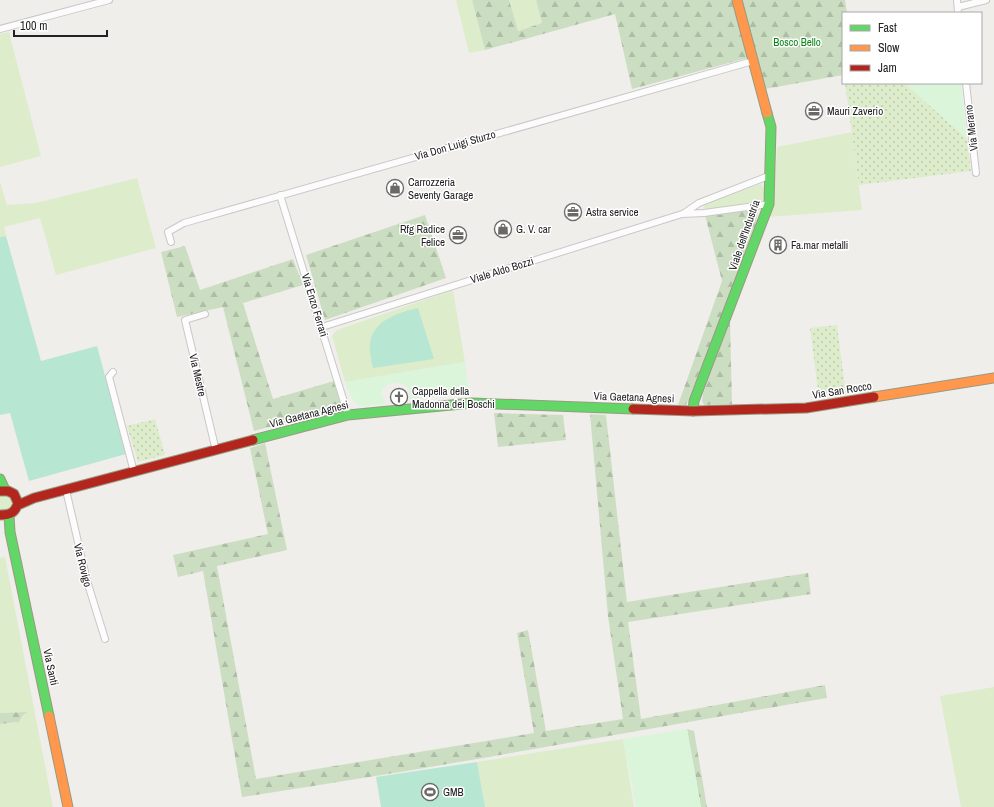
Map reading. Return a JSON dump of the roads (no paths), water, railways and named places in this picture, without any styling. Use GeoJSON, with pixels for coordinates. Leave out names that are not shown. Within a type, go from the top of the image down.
{"type":"FeatureCollection","features":[{"type":"Feature","properties":{"kind":"street"},"geometry":{"type":"LineString","coordinates":[[0,28],[109,0]]}},
{"type":"Feature","properties":{"kind":"street","name":"Viale dell'Industria"},"geometry":{"type":"LineString","coordinates":[[693,411],[694,401],[769,204],[771,175],[771,127],[737,0]]}},
{"type":"Feature","properties":{"kind":"street"},"geometry":{"type":"LineString","coordinates":[[957,0],[958,10],[986,0]]}},
{"type":"Feature","properties":{"kind":"street","name":"Via Don Luigi Sturzo"},"geometry":{"type":"LineString","coordinates":[[171,242],[168,232],[184,223],[753,61]]}},
{"type":"Feature","properties":{"kind":"street","name":"Via Merano"},"geometry":{"type":"LineString","coordinates":[[966,84],[976,173]]}},
{"type":"Feature","properties":{"kind":"street","name":"Viale Aldo Bozzi"},"geometry":{"type":"LineString","coordinates":[[682,214],[699,203],[771,175]]}},
{"type":"Feature","properties":{"kind":"street","name":"Via Enzo Ferrari"},"geometry":{"type":"LineString","coordinates":[[280,195],[348,415]]}},
{"type":"Feature","properties":{"kind":"street","name":"Viale Aldo Bozzi"},"geometry":{"type":"LineString","coordinates":[[322,327],[682,214],[704,213],[769,204]]}},
{"type":"Feature","properties":{"kind":"street","name":"Via Mestre"},"geometry":{"type":"LineString","coordinates":[[205,314],[185,320],[216,451]]}},
{"type":"Feature","properties":{"kind":"street"},"geometry":{"type":"LineString","coordinates":[[113,372],[109,377],[134,472]]}},
{"type":"Feature","properties":{"kind":"street","name":"Via San Rocco"},"geometry":{"type":"LineString","coordinates":[[693,411],[806,408],[994,378]]}},
{"type":"Feature","properties":{"kind":"street","name":"Via Gaetana Agnesi"},"geometry":{"type":"LineString","coordinates":[[4,515],[14,512],[18,506],[34,498],[348,415],[472,403],[693,411]]}},
{"type":"Feature","properties":{"kind":"street"},"geometry":{"type":"LineString","coordinates":[[0,479],[6,491],[17,499],[18,506]]}},
{"type":"Feature","properties":{"kind":"street","name":"Via Rovigo"},"geometry":{"type":"LineString","coordinates":[[66,490],[87,581],[105,639]]}},
{"type":"Feature","properties":{"kind":"street","name":"Via Gaetana Agnesi"},"geometry":{"type":"LineString","coordinates":[[6,491],[34,498]]}},
{"type":"Feature","properties":{"kind":"street","name":"Via Santi"},"geometry":{"type":"LineString","coordinates":[[4,515],[10,532],[68,807]]}},
{"type":"Feature","properties":{"kind":"place","name":"Mauri Zaverio"},"geometry":{"type":"Point","coordinates":[814,111]}},
{"type":"Feature","properties":{"kind":"place","name":"Carrozzeria Seventy Garage"},"geometry":{"type":"Point","coordinates":[395,188]}},
{"type":"Feature","properties":{"kind":"place","name":"Astra service"},"geometry":{"type":"Point","coordinates":[573,212]}},
{"type":"Feature","properties":{"kind":"place","name":"G. V. car"},"geometry":{"type":"Point","coordinates":[503,229]}},
{"type":"Feature","properties":{"kind":"place","name":"Rfg Radice Felice"},"geometry":{"type":"Point","coordinates":[458,235]}},
{"type":"Feature","properties":{"kind":"place","name":"Fa.mar metalli"},"geometry":{"type":"Point","coordinates":[778,245]}},
{"type":"Feature","properties":{"kind":"place","name":"Cappella della Madonna dei Boschi"},"geometry":{"type":"Point","coordinates":[399,397]}},
{"type":"Feature","properties":{"kind":"place","name":"GMB"},"geometry":{"type":"Point","coordinates":[430,792]}},
{"type":"Feature","properties":{"kind":"park label","name":"Bosco Bello"},"geometry":{"type":"Point","coordinates":[797,42]}}]}
